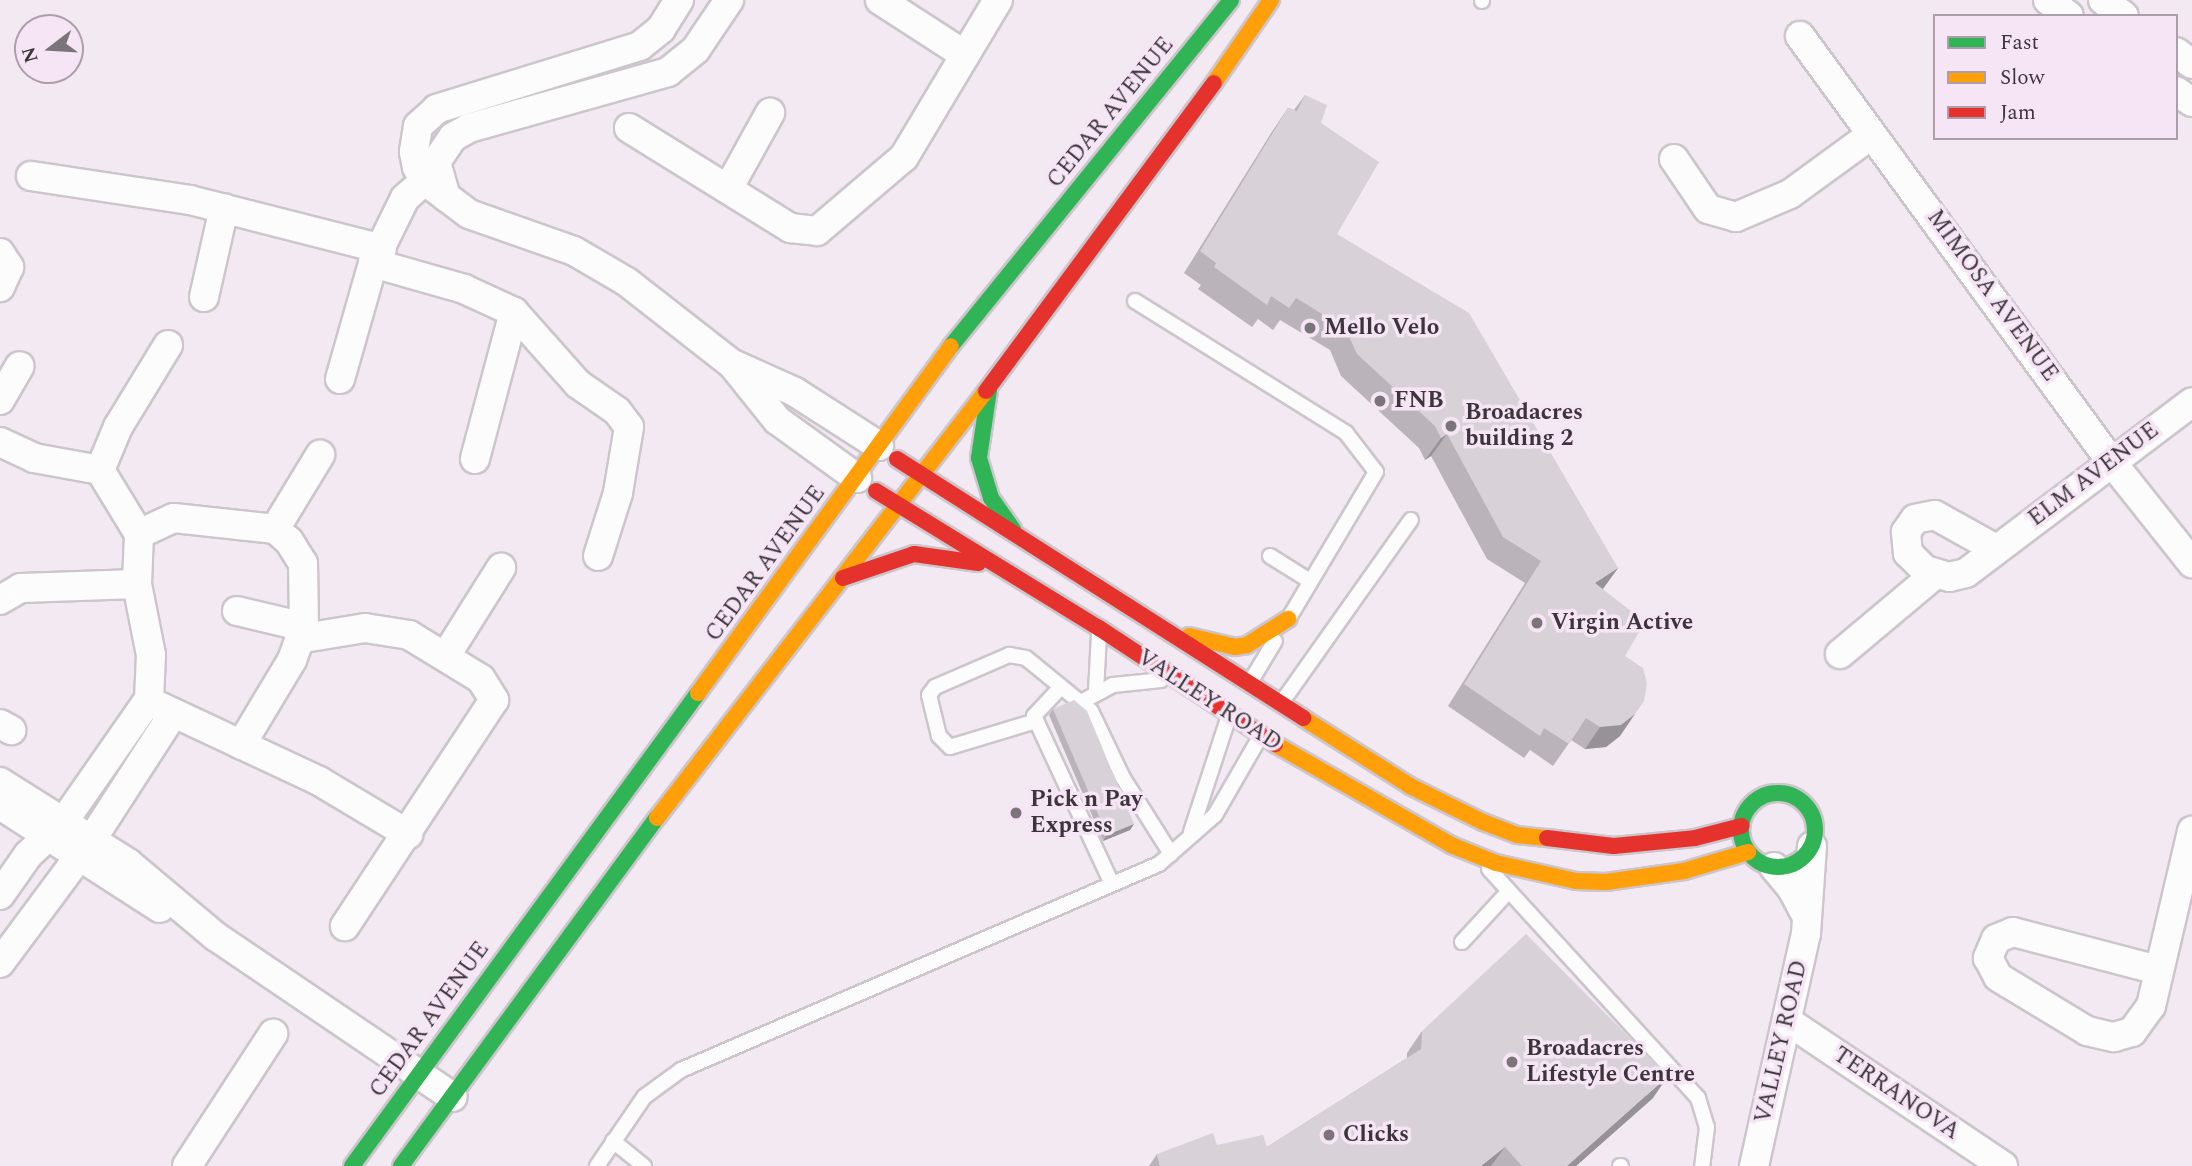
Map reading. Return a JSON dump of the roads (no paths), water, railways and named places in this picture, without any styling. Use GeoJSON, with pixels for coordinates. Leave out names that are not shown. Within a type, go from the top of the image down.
{"type":"FeatureCollection","features":[{"type":"Feature","properties":{"kind":"main road","name":"CEDAR AVENUE"},"geometry":{"type":"LineString","coordinates":[[352,1166],[978,310],[1231,0]]}},
{"type":"Feature","properties":{"kind":"main road"},"geometry":{"type":"LineString","coordinates":[[401,1166],[622,863],[843,578],[918,474],[1074,278],[1271,0]]}},
{"type":"Feature","properties":{"kind":"main road"},"geometry":{"type":"LineString","coordinates":[[990,384],[979,458],[991,498],[1019,539]]}},
{"type":"Feature","properties":{"kind":"main road","name":"VALLEY ROAD"},"geometry":{"type":"LineString","coordinates":[[879,446],[1019,539],[1174,632],[1239,699],[1271,719],[1410,823],[1477,855],[1576,881],[1606,882],[1684,871],[1748,852]]}},
{"type":"Feature","properties":{"kind":"main road","name":"VALLEY ROAD"},"geometry":{"type":"LineString","coordinates":[[857,478],[990,565],[1099,628],[1176,680],[1239,699],[1271,719],[1483,822],[1517,835],[1614,846],[1695,838],[1741,825]]}},
{"type":"Feature","properties":{"kind":"main road"},"geometry":{"type":"LineString","coordinates":[[843,578],[914,554],[990,565]]}},
{"type":"Feature","properties":{"kind":"main road"},"geometry":{"type":"LineString","coordinates":[[1174,632],[1235,647],[1255,642],[1287,620]]}},
{"type":"Feature","properties":{"kind":"main road"},"geometry":{"type":"LineString","coordinates":[[1766,795],[1791,796],[1808,809],[1814,820],[1812,846],[1797,862],[1774,867],[1748,852],[1741,825],[1753,803],[1766,795]]}},
{"type":"Feature","properties":{"kind":"main road"},"geometry":{"type":"LineString","coordinates":[[1477,855],[1483,822]]}},
{"type":"Feature","properties":{"kind":"street"},"geometry":{"type":"LineString","coordinates":[[436,183],[415,159],[414,138],[418,127],[437,109],[601,58],[651,39],[679,0]]}},
{"type":"Feature","properties":{"kind":"street"},"geometry":{"type":"LineString","coordinates":[[436,183],[444,146],[469,128],[648,80],[684,61],[729,0]]}},
{"type":"Feature","properties":{"kind":"street"},"geometry":{"type":"LineString","coordinates":[[880,0],[965,55]]}},
{"type":"Feature","properties":{"kind":"street"},"geometry":{"type":"LineString","coordinates":[[629,128],[799,231],[827,225],[900,162],[999,0]]}},
{"type":"Feature","properties":{"kind":"street"},"geometry":{"type":"LineString","coordinates":[[2048,0],[2066,14]]}},
{"type":"Feature","properties":{"kind":"street"},"geometry":{"type":"LineString","coordinates":[[2103,0],[2121,14]]}},
{"type":"Feature","properties":{"kind":"street","name":"MIMOSA AVENUE"},"geometry":{"type":"LineString","coordinates":[[1800,36],[2110,460],[2192,563]]}},
{"type":"Feature","properties":{"kind":"street"},"geometry":{"type":"LineString","coordinates":[[601,58],[609,92]]}},
{"type":"Feature","properties":{"kind":"street"},"geometry":{"type":"LineString","coordinates":[[729,187],[770,113]]}},
{"type":"Feature","properties":{"kind":"street"},"geometry":{"type":"LineString","coordinates":[[1674,159],[1708,209],[1735,217],[1790,194],[1871,135]]}},
{"type":"Feature","properties":{"kind":"street"},"geometry":{"type":"LineString","coordinates":[[31,176],[224,208],[377,256],[464,289],[514,312],[578,384],[617,411],[629,427],[618,493],[598,556]]}},
{"type":"Feature","properties":{"kind":"street"},"geometry":{"type":"LineString","coordinates":[[340,379],[377,256],[405,198],[436,183]]}},
{"type":"Feature","properties":{"kind":"street","name":"VALLEY ROAD"},"geometry":{"type":"LineString","coordinates":[[436,183],[469,214],[593,260],[732,365],[778,420],[857,478]]}},
{"type":"Feature","properties":{"kind":"street"},"geometry":{"type":"LineString","coordinates":[[204,297],[224,208]]}},
{"type":"Feature","properties":{"kind":"street"},"geometry":{"type":"LineString","coordinates":[[0,253],[9,267],[0,287]]}},
{"type":"Feature","properties":{"kind":"street"},"geometry":{"type":"LineString","coordinates":[[475,459],[514,312]]}},
{"type":"Feature","properties":{"kind":"street"},"geometry":{"type":"LineString","coordinates":[[100,470],[118,427],[168,345]]}},
{"type":"Feature","properties":{"kind":"street","name":"VALLEY ROAD"},"geometry":{"type":"LineString","coordinates":[[732,365],[795,392],[879,446]]}},
{"type":"Feature","properties":{"kind":"street"},"geometry":{"type":"LineString","coordinates":[[0,400],[20,366]]}},
{"type":"Feature","properties":{"kind":"street","name":"ELM AVENUE"},"geometry":{"type":"LineString","coordinates":[[1934,575],[1966,573],[2110,460],[2192,402]]}},
{"type":"Feature","properties":{"kind":"street"},"geometry":{"type":"LineString","coordinates":[[0,442],[34,458],[100,470],[139,534],[137,584],[151,655],[149,699],[56,830],[28,855],[0,895]]}},
{"type":"Feature","properties":{"kind":"street"},"geometry":{"type":"LineString","coordinates":[[275,529],[320,455]]}},
{"type":"Feature","properties":{"kind":"street"},"geometry":{"type":"LineString","coordinates":[[1840,654],[1934,575],[1908,553],[1906,532],[1915,519],[1935,515],[1996,549]]}},
{"type":"Feature","properties":{"kind":"street"},"geometry":{"type":"LineString","coordinates":[[139,534],[151,525],[174,518],[275,529],[289,541],[303,564],[304,632],[241,745]]}},
{"type":"Feature","properties":{"kind":"street"},"geometry":{"type":"LineString","coordinates":[[447,654],[501,568]]}},
{"type":"Feature","properties":{"kind":"street"},"geometry":{"type":"LineString","coordinates":[[0,600],[21,588],[137,584]]}},
{"type":"Feature","properties":{"kind":"street"},"geometry":{"type":"LineString","coordinates":[[237,611],[304,632],[365,628],[410,635],[447,654],[481,679],[494,700],[345,926]]}},
{"type":"Feature","properties":{"kind":"street"},"geometry":{"type":"LineString","coordinates":[[149,699],[173,714],[319,780],[408,834]]}},
{"type":"Feature","properties":{"kind":"street"},"geometry":{"type":"LineString","coordinates":[[0,963],[56,882],[85,848],[173,714]]}},
{"type":"Feature","properties":{"kind":"street"},"geometry":{"type":"LineString","coordinates":[[2,791],[49,792],[89,780]]}},
{"type":"Feature","properties":{"kind":"street"},"geometry":{"type":"LineString","coordinates":[[2,791],[85,848],[128,863],[215,936]]}},
{"type":"Feature","properties":{"kind":"street"},"geometry":{"type":"LineString","coordinates":[[2158,970],[2013,932],[1996,939],[1988,958],[1998,977],[2087,1031],[2114,1037],[2139,1027],[2151,1006],[2192,831]]}},
{"type":"Feature","properties":{"kind":"street","name":"VALLEY ROAD"},"geometry":{"type":"LineString","coordinates":[[1754,1166],[1789,1022],[1807,917],[1812,846]]}},
{"type":"Feature","properties":{"kind":"street"},"geometry":{"type":"LineString","coordinates":[[85,848],[107,876]]}},
{"type":"Feature","properties":{"kind":"street"},"geometry":{"type":"LineString","coordinates":[[1774,867],[1791,887],[1807,917]]}},
{"type":"Feature","properties":{"kind":"street"},"geometry":{"type":"LineString","coordinates":[[56,882],[78,871],[107,876],[215,936],[453,1097]]}},
{"type":"Feature","properties":{"kind":"street","name":"TERRANOVA"},"geometry":{"type":"LineString","coordinates":[[1789,1022],[2003,1166]]}},
{"type":"Feature","properties":{"kind":"street"},"geometry":{"type":"LineString","coordinates":[[187,1166],[273,1034]]}},
{"type":"Feature","properties":{"kind":"lane"},"geometry":{"type":"LineString","coordinates":[[1135,301],[1346,433],[1376,471],[1239,699],[1190,834]]}},
{"type":"Feature","properties":{"kind":"lane"},"geometry":{"type":"LineString","coordinates":[[597,1166],[644,1097],[681,1070],[1112,884],[1171,854],[1190,834],[1215,815],[1228,797],[1271,719],[1411,520]]}},
{"type":"Feature","properties":{"kind":"lane"},"geometry":{"type":"LineString","coordinates":[[1270,556],[1310,581]]}},
{"type":"Feature","properties":{"kind":"lane"},"geometry":{"type":"LineString","coordinates":[[1096,691],[1099,628]]}},
{"type":"Feature","properties":{"kind":"lane"},"geometry":{"type":"LineString","coordinates":[[1036,721],[950,747],[939,736],[929,695],[935,687],[1014,654],[1026,658],[1060,688],[1083,701],[1123,778],[1171,854]]}},
{"type":"Feature","properties":{"kind":"lane"},"geometry":{"type":"LineString","coordinates":[[1083,701],[1096,691],[1113,685],[1176,680]]}},
{"type":"Feature","properties":{"kind":"lane"},"geometry":{"type":"LineString","coordinates":[[1060,688],[1034,712],[1036,721],[1112,884]]}},
{"type":"Feature","properties":{"kind":"lane"},"geometry":{"type":"LineString","coordinates":[[1477,855],[1698,1098],[1707,1128],[1702,1166]]}},
{"type":"Feature","properties":{"kind":"lane"},"geometry":{"type":"LineString","coordinates":[[1462,942],[1508,892]]}},
{"type":"Feature","properties":{"kind":"lane"},"geometry":{"type":"LineString","coordinates":[[613,1141],[644,1166]]}},
{"type":"Feature","properties":{"kind":"place","name":"Mello Velo"},"geometry":{"type":"Point","coordinates":[1310,328]}},
{"type":"Feature","properties":{"kind":"place","name":"FNB"},"geometry":{"type":"Point","coordinates":[1380,401]}},
{"type":"Feature","properties":{"kind":"place","name":"Broadacres building 2"},"geometry":{"type":"Point","coordinates":[1451,426]}},
{"type":"Feature","properties":{"kind":"place","name":"Virgin Active"},"geometry":{"type":"Point","coordinates":[1537,623]}},
{"type":"Feature","properties":{"kind":"place","name":"Pick n Pay Express"},"geometry":{"type":"Point","coordinates":[1016,813]}},
{"type":"Feature","properties":{"kind":"place","name":"Broadacres Lifestyle Centre"},"geometry":{"type":"Point","coordinates":[1512,1062]}},
{"type":"Feature","properties":{"kind":"place","name":"Clicks"},"geometry":{"type":"Point","coordinates":[1329,1135]}}]}
